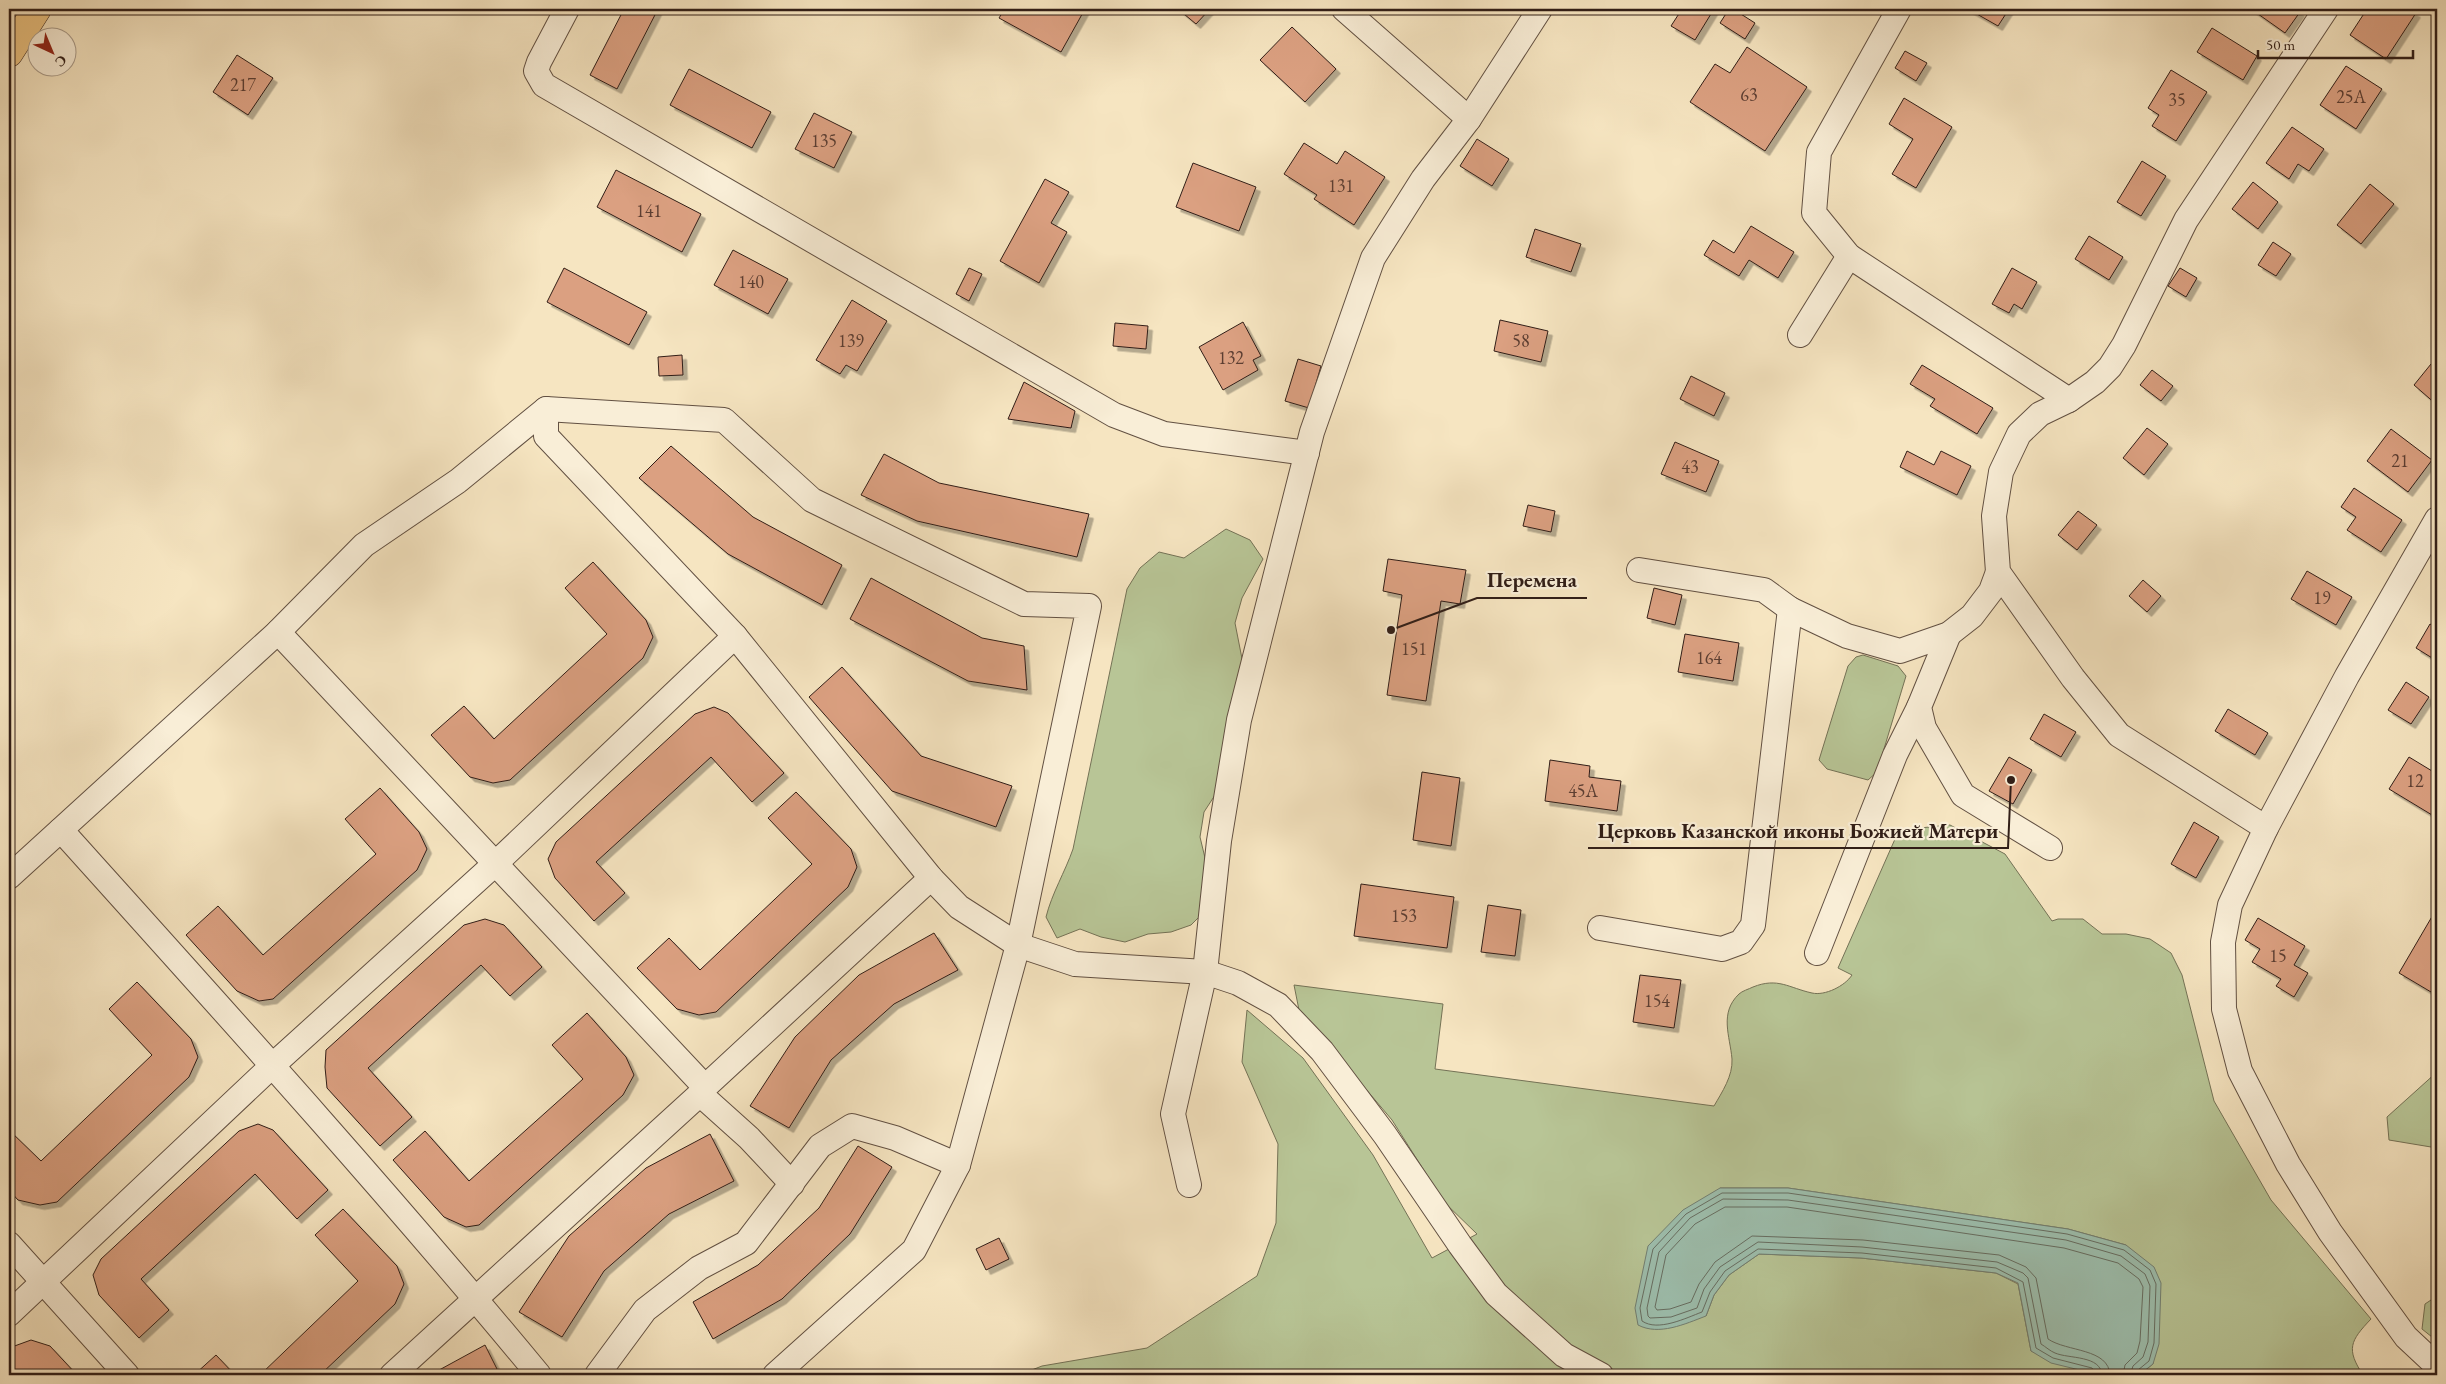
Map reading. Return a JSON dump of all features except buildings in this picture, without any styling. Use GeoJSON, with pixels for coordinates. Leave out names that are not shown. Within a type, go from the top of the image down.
{"type":"FeatureCollection","features":[{"type":"Feature","properties":{"kind":"highway"},"geometry":{"type":"LineString","coordinates":[[9,53],[37,9]]}},
{"type":"Feature","properties":{"kind":"street"},"geometry":{"type":"LineString","coordinates":[[568,9],[538,62],[536,71],[539,80],[544,85],[1114,415],[1164,434],[1307,453]]}},
{"type":"Feature","properties":{"kind":"street"},"geometry":{"type":"LineString","coordinates":[[1344,9],[1469,119]]}},
{"type":"Feature","properties":{"kind":"street"},"geometry":{"type":"LineString","coordinates":[[1189,1185],[1173,1114],[1205,972],[1219,841],[1239,720],[1312,432],[1373,258],[1423,179],[1469,119],[1540,9]]}},
{"type":"Feature","properties":{"kind":"street"},"geometry":{"type":"LineString","coordinates":[[1899,9],[1819,152],[1814,212],[1849,256],[2069,400]]}},
{"type":"Feature","properties":{"kind":"street"},"geometry":{"type":"LineString","coordinates":[[1639,570],[1764,590],[1790,609],[1847,636],[1900,651],[1949,634],[1972,616],[1992,591],[1998,572],[1994,516],[2001,472],[2019,434],[2040,414],[2069,400],[2095,382],[2110,367],[2124,346],[2186,220],[2326,9]]}},
{"type":"Feature","properties":{"kind":"street"},"geometry":{"type":"LineString","coordinates":[[1800,335],[1849,256]]}},
{"type":"Feature","properties":{"kind":"street"},"geometry":{"type":"LineString","coordinates":[[546,409],[546,436],[735,636],[931,878],[959,907],[1018,945],[1075,964],[1205,972],[1238,983],[1278,1005],[1322,1051],[1385,1135],[1496,1294],[1564,1355],[1600,1375]]}},
{"type":"Feature","properties":{"kind":"street"},"geometry":{"type":"LineString","coordinates":[[9,877],[278,632],[364,545],[458,481],[546,409],[724,420],[812,500],[1024,604],[1089,606],[1018,945],[958,1165],[914,1250],[775,1375]]}},
{"type":"Feature","properties":{"kind":"street"},"geometry":{"type":"LineString","coordinates":[[2437,519],[2347,676],[2266,828],[2230,904],[2223,942],[2224,1008],[2240,1071],[2288,1164],[2330,1232],[2406,1336],[2437,1366]]}},
{"type":"Feature","properties":{"kind":"street"},"geometry":{"type":"LineString","coordinates":[[1998,572],[2073,678],[2119,735],[2266,828]]}},
{"type":"Feature","properties":{"kind":"street"},"geometry":{"type":"LineString","coordinates":[[1600,928],[1722,949],[1741,942],[1754,925],[1790,609]]}},
{"type":"Feature","properties":{"kind":"street"},"geometry":{"type":"LineString","coordinates":[[278,632],[496,863],[702,1090],[792,1184]]}},
{"type":"Feature","properties":{"kind":"street"},"geometry":{"type":"LineString","coordinates":[[1817,953],[1895,755],[1919,707],[1949,634]]}},
{"type":"Feature","properties":{"kind":"street"},"geometry":{"type":"LineString","coordinates":[[9,1314],[273,1065],[496,863],[735,636]]}},
{"type":"Feature","properties":{"kind":"street"},"geometry":{"type":"LineString","coordinates":[[1919,707],[1924,728],[1963,795],[2050,848]]}},
{"type":"Feature","properties":{"kind":"street"},"geometry":{"type":"LineString","coordinates":[[61,830],[273,1065],[476,1298],[539,1375]]}},
{"type":"Feature","properties":{"kind":"street"},"geometry":{"type":"LineString","coordinates":[[392,1375],[931,878]]}},
{"type":"Feature","properties":{"kind":"street"},"geometry":{"type":"LineString","coordinates":[[597,1375],[645,1310],[699,1268],[746,1243],[820,1146],[852,1126],[895,1138],[958,1165]]}},
{"type":"Feature","properties":{"kind":"street"},"geometry":{"type":"LineString","coordinates":[[9,1244],[127,1375]]}},
{"type":"Feature","properties":{"kind":"shaded area"},"geometry":{"type":"Polygon","coordinates":[[[1226,529],[1250,540],[1263,559],[1242,598],[1235,623],[1245,674],[1217,792],[1204,812],[1200,837],[1211,883],[1208,908],[1191,925],[1171,932],[1148,934],[1125,942],[1101,937],[1080,929],[1057,938],[1046,917],[1073,849],[1127,589],[1140,568],[1159,552],[1184,558],[1226,529]]]}},
{"type":"Feature","properties":{"kind":"shaded area"},"geometry":{"type":"Polygon","coordinates":[[[1863,655],[1898,666],[1906,676],[1877,772],[1868,780],[1827,769],[1819,760],[1848,666],[1856,657],[1863,655]]]}},
{"type":"Feature","properties":{"kind":"shaded area"},"geometry":{"type":"Polygon","coordinates":[[[1950,825],[2005,854],[2052,921],[2058,919],[2083,919],[2102,934],[2126,934],[2150,939],[2171,953],[2182,975],[2214,1101],[2271,1200],[2371,1319],[2358,1333],[2353,1346],[2354,1358],[2363,1375],[2139,1375],[2153,1364],[2126,1245],[2068,1229],[1788,1188],[1720,1188],[1706,1316],[1714,1295],[1729,1275],[1759,1254],[1861,1258],[1996,1273],[2018,1284],[2031,1351],[2096,1374],[2120,1375],[1019,1375],[1042,1366],[1147,1348],[1257,1276],[1276,1223],[1278,1144],[1242,1062],[1247,1010],[1303,1058],[1373,1155],[1432,1258],[1477,1234],[1444,1202],[1392,1120],[1299,1010],[1294,985],[1443,1004],[1435,1069],[1714,1106],[1731,1072],[1732,1059],[1727,1017],[1733,1001],[1744,991],[1762,984],[1783,984],[1817,994],[1829,992],[1845,983],[1852,975],[1838,968],[1899,830],[1950,825]]]}},
{"type":"Feature","properties":{"kind":"shaded area"},"geometry":{"type":"Polygon","coordinates":[[[2437,1072],[2437,1148],[2389,1140],[2387,1117],[2437,1072]]]}},
{"type":"Feature","properties":{"kind":"shaded area"},"geometry":{"type":"Polygon","coordinates":[[[2437,1296],[2437,1341],[2422,1329],[2425,1304],[2437,1296]]]}},
{"type":"Feature","properties":{"kind":"water"},"geometry":{"type":"Polygon","coordinates":[[[1720,1188],[1788,1188],[2068,1229],[2126,1245],[2154,1267],[2161,1283],[2159,1344],[2153,1364],[2139,1375],[2096,1374],[2051,1363],[2031,1351],[2018,1283],[1996,1273],[1861,1258],[1759,1254],[1729,1275],[1714,1295],[1706,1316],[1672,1328],[1655,1329],[1638,1325],[1635,1308],[1648,1246],[1683,1210],[1720,1188]]]}},
{"type":"Feature","properties":{"kind":"place","name":"Перемена"},"geometry":{"type":"Point","coordinates":[1391,630]}},
{"type":"Feature","properties":{"kind":"place","name":"Церковь Казанской иконы Божией Матери"},"geometry":{"type":"Point","coordinates":[2011,780]}}]}
